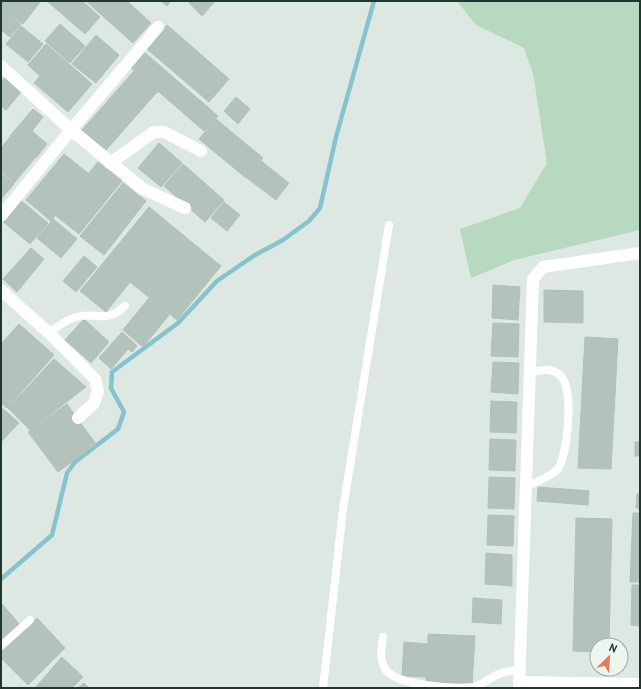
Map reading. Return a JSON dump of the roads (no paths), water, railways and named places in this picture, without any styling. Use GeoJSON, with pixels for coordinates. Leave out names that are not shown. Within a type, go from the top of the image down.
{"type":"FeatureCollection","features":[{"type":"Feature","properties":{"kind":"street"},"geometry":{"type":"LineString","coordinates":[[1,216],[70,130],[158,27]]}},
{"type":"Feature","properties":{"kind":"street"},"geometry":{"type":"LineString","coordinates":[[1,66],[70,130],[143,189],[185,208]]}},
{"type":"Feature","properties":{"kind":"street"},"geometry":{"type":"LineString","coordinates":[[110,163],[154,132],[164,132],[201,151]]}},
{"type":"Feature","properties":{"kind":"street"},"geometry":{"type":"LineString","coordinates":[[640,253],[543,266],[539,269],[533,279],[519,680],[640,684]]}},
{"type":"Feature","properties":{"kind":"street"},"geometry":{"type":"LineString","coordinates":[[1,290],[49,333],[89,372],[97,385],[98,391],[94,403],[78,418]]}},
{"type":"Feature","properties":{"kind":"lane"},"geometry":{"type":"LineString","coordinates":[[323,688],[343,509],[389,224]]}},
{"type":"Feature","properties":{"kind":"lane"},"geometry":{"type":"LineString","coordinates":[[49,333],[64,322],[75,317],[85,316],[105,318],[119,312],[125,306]]}},
{"type":"Feature","properties":{"kind":"lane"},"geometry":{"type":"LineString","coordinates":[[526,487],[557,470],[566,447],[568,392],[562,377],[555,371],[544,370],[530,372]]}},
{"type":"Feature","properties":{"kind":"lane"},"geometry":{"type":"LineString","coordinates":[[1,646],[30,620]]}},
{"type":"Feature","properties":{"kind":"lane"},"geometry":{"type":"LineString","coordinates":[[383,637],[381,654],[385,669],[397,678],[413,683],[436,687],[473,687],[504,672],[519,680]]}},
{"type":"Feature","properties":{"kind":"waterway"},"geometry":{"type":"LineString","coordinates":[[1,579],[52,535],[67,473],[75,462],[118,429],[124,412],[111,388],[112,372],[178,323],[217,281],[255,255],[283,240],[309,221],[320,208],[336,137],[374,1]]}}]}
